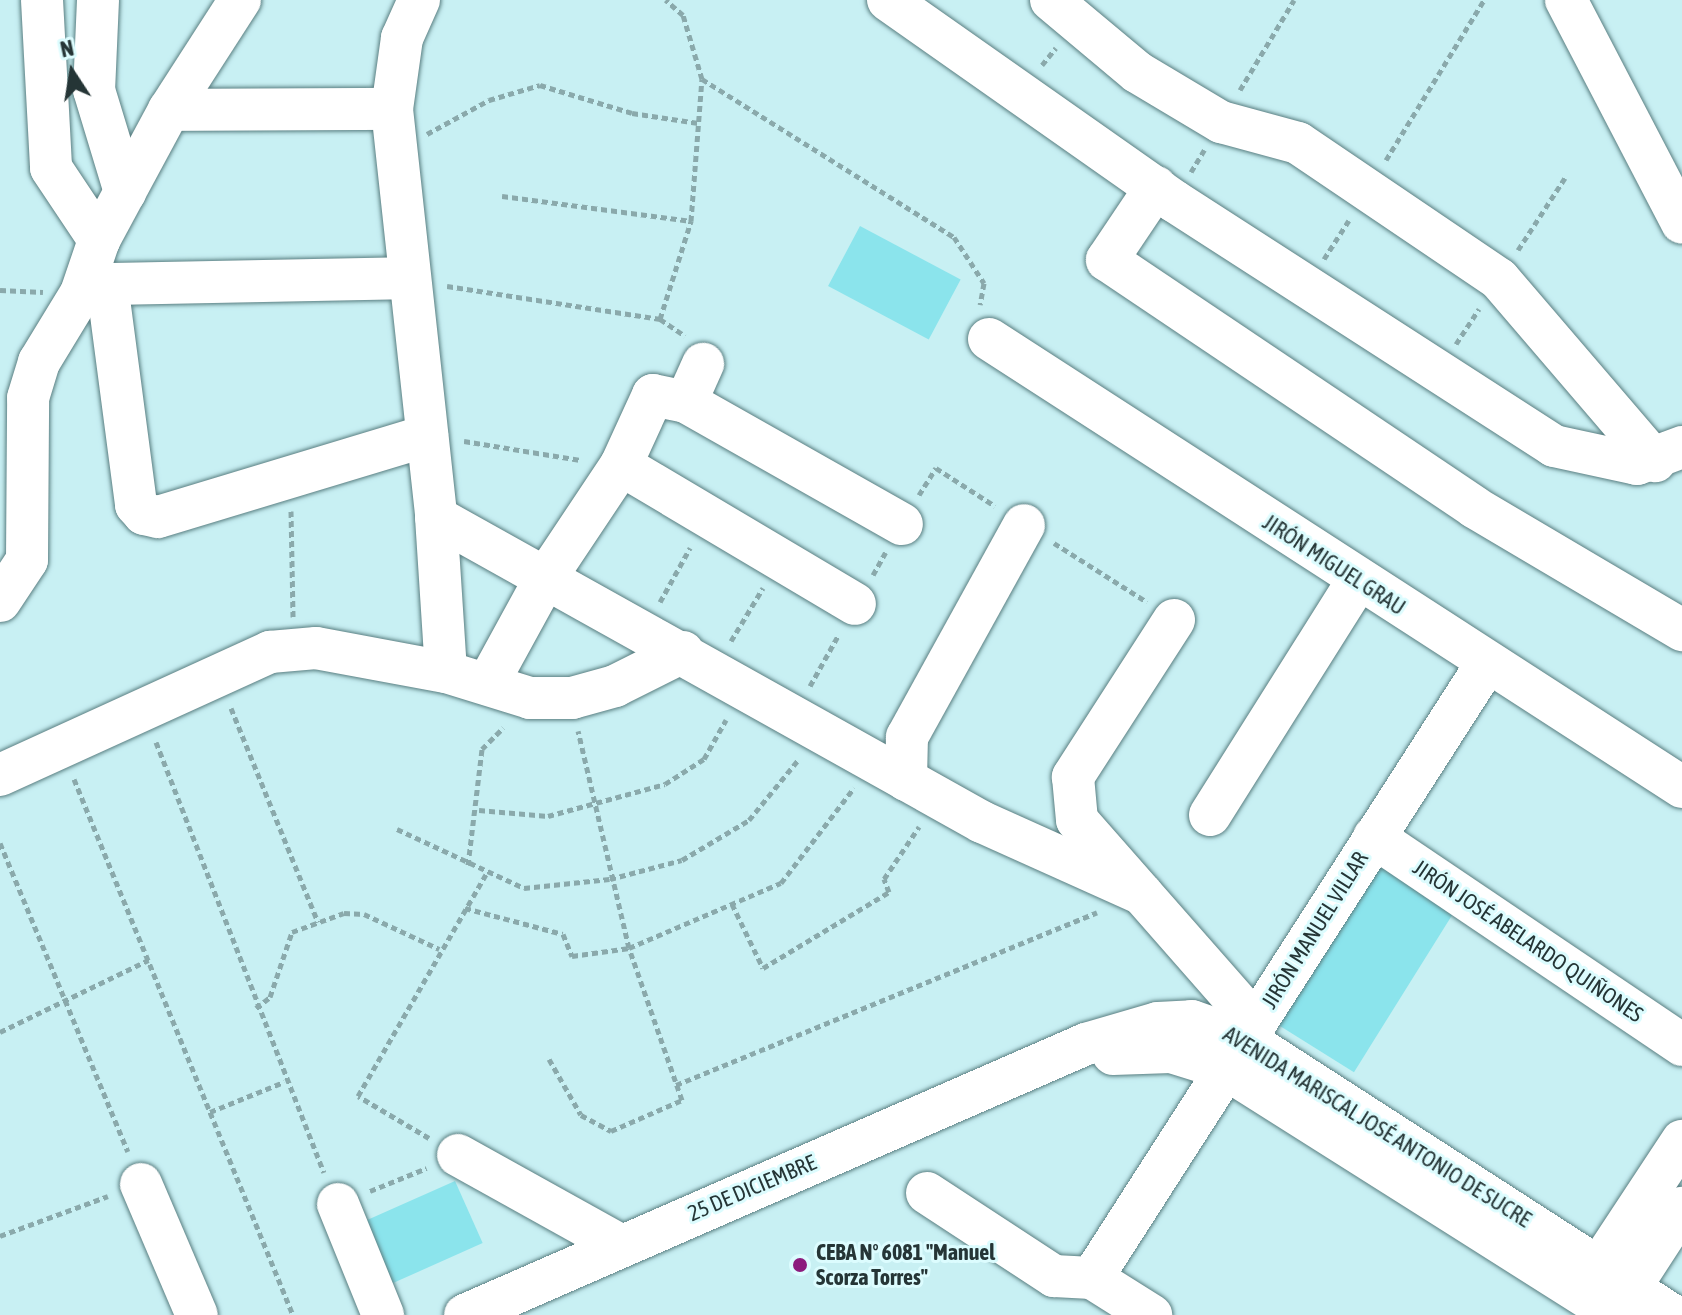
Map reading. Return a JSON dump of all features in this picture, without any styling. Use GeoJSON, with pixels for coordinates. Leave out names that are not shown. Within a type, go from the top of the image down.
{"type":"FeatureCollection","features":[{"type":"Feature","properties":{"kind":"street"},"geometry":{"type":"LineString","coordinates":[[42,0],[51,168],[99,240]]}},
{"type":"Feature","properties":{"kind":"street"},"geometry":{"type":"LineString","coordinates":[[98,0],[94,90],[125,192]]}},
{"type":"Feature","properties":{"kind":"street"},"geometry":{"type":"LineString","coordinates":[[240,0],[169,110],[99,240],[94,288],[136,505],[144,514],[158,517],[427,436]]}},
{"type":"Feature","properties":{"kind":"street"},"geometry":{"type":"LineString","coordinates":[[419,0],[402,38],[393,122],[407,278],[436,517],[446,672]]}},
{"type":"Feature","properties":{"kind":"street"},"geometry":{"type":"LineString","coordinates":[[888,0],[1156,187],[1554,446],[1592,458],[1673,454]]}},
{"type":"Feature","properties":{"kind":"street"},"geometry":{"type":"LineString","coordinates":[[1051,0],[1137,72],[1221,122],[1298,143],[1499,279],[1673,454]]}},
{"type":"Feature","properties":{"kind":"street"},"geometry":{"type":"LineString","coordinates":[[1566,1],[1682,223]]}},
{"type":"Feature","properties":{"kind":"street"},"geometry":{"type":"LineString","coordinates":[[169,110],[393,122]]}},
{"type":"Feature","properties":{"kind":"street"},"geometry":{"type":"LineString","coordinates":[[1156,187],[1107,260],[1474,507],[1682,630]]}},
{"type":"Feature","properties":{"kind":"street"},"geometry":{"type":"LineString","coordinates":[[94,288],[407,278]]}},
{"type":"Feature","properties":{"kind":"street"},"geometry":{"type":"LineString","coordinates":[[0,601],[27,560],[28,398],[39,362],[94,288]]}},
{"type":"Feature","properties":{"kind":"street","name":"JIRÓN MIGUEL GRAU"},"geometry":{"type":"LineString","coordinates":[[989,339],[1682,787]]}},
{"type":"Feature","properties":{"kind":"street"},"geometry":{"type":"LineString","coordinates":[[686,402],[703,364]]}},
{"type":"Feature","properties":{"kind":"street"},"geometry":{"type":"LineString","coordinates":[[488,683],[545,579],[621,465],[653,395],[686,402],[902,524]]}},
{"type":"Feature","properties":{"kind":"street"},"geometry":{"type":"LineString","coordinates":[[621,465],[855,604]]}},
{"type":"Feature","properties":{"kind":"street"},"geometry":{"type":"LineString","coordinates":[[436,517],[712,668],[905,780],[1142,894]]}},
{"type":"Feature","properties":{"kind":"street"},"geometry":{"type":"LineString","coordinates":[[905,780],[907,737],[1024,525]]}},
{"type":"Feature","properties":{"kind":"street"},"geometry":{"type":"LineString","coordinates":[[1210,815],[1358,580]]}},
{"type":"Feature","properties":{"kind":"street"},"geometry":{"type":"LineString","coordinates":[[1174,620],[1073,777],[1077,820],[1142,894],[1243,1044]]}},
{"type":"Feature","properties":{"kind":"street"},"geometry":{"type":"LineString","coordinates":[[0,775],[60,744],[144,712],[270,652],[316,648],[446,672],[530,698],[572,698],[615,686],[712,668]]}},
{"type":"Feature","properties":{"kind":"street","name":"JIRÓN MANUEL VILLAR"},"geometry":{"type":"LineString","coordinates":[[1092,1278],[1487,663]]}},
{"type":"Feature","properties":{"kind":"street","name":"JIRÓN JOSÉ ABELARDO QUIÑONES"},"geometry":{"type":"LineString","coordinates":[[1374,837],[1682,1045]]}},
{"type":"Feature","properties":{"kind":"street","name":"AVENIDA MARISCAL JOSÉ ANTONIO DE SUCRE"},"geometry":{"type":"LineString","coordinates":[[1041,1065],[1243,1044],[1603,1301],[1672,1315]]}},
{"type":"Feature","properties":{"kind":"street","name":"25 DE DICIEMBRE"},"geometry":{"type":"LineString","coordinates":[[465,1315],[620,1245],[1041,1065]]}},
{"type":"Feature","properties":{"kind":"street"},"geometry":{"type":"LineString","coordinates":[[1603,1301],[1682,1141]]}},
{"type":"Feature","properties":{"kind":"street"},"geometry":{"type":"LineString","coordinates":[[458,1155],[620,1245]]}},
{"type":"Feature","properties":{"kind":"street"},"geometry":{"type":"LineString","coordinates":[[141,1184],[197,1315]]}},
{"type":"Feature","properties":{"kind":"street"},"geometry":{"type":"LineString","coordinates":[[927,1193],[1054,1276],[1092,1278],[1151,1315]]}},
{"type":"Feature","properties":{"kind":"street"},"geometry":{"type":"LineString","coordinates":[[338,1204],[383,1315]]}},
{"type":"Feature","properties":{"kind":"street"},"geometry":{"type":"LineString","coordinates":[[1603,1301],[1682,1208]]}},
{"type":"Feature","properties":{"kind":"path"},"geometry":{"type":"LineString","coordinates":[[660,319],[691,221],[702,79],[683,15],[666,0]]}},
{"type":"Feature","properties":{"kind":"path"},"geometry":{"type":"LineString","coordinates":[[1307,287],[1484,0]]}},
{"type":"Feature","properties":{"kind":"path"},"geometry":{"type":"LineString","coordinates":[[702,79],[954,237],[984,283],[980,308],[989,339]]}},
{"type":"Feature","properties":{"kind":"path"},"geometry":{"type":"LineString","coordinates":[[393,122],[430,133],[489,100],[540,85],[632,113],[698,123]]}},
{"type":"Feature","properties":{"kind":"path"},"geometry":{"type":"LineString","coordinates":[[502,196],[691,221]]}},
{"type":"Feature","properties":{"kind":"path"},"geometry":{"type":"LineString","coordinates":[[407,278],[660,319],[689,339],[690,358],[703,364]]}},
{"type":"Feature","properties":{"kind":"path"},"geometry":{"type":"LineString","coordinates":[[427,436],[621,465]]}},
{"type":"Feature","properties":{"kind":"path"},"geometry":{"type":"LineString","coordinates":[[290,477],[293,650]]}},
{"type":"Feature","properties":{"kind":"path"},"geometry":{"type":"LineString","coordinates":[[643,630],[708,516]]}},
{"type":"Feature","properties":{"kind":"path"},"geometry":{"type":"LineString","coordinates":[[479,810],[519,818],[593,808],[665,784],[704,759],[712,668],[780,559]]}},
{"type":"Feature","properties":{"kind":"path"},"geometry":{"type":"LineString","coordinates":[[217,676],[318,922]]}},
{"type":"Feature","properties":{"kind":"path"},"geometry":{"type":"LineString","coordinates":[[468,865],[479,810],[482,749],[530,698]]}},
{"type":"Feature","properties":{"kind":"path"},"geometry":{"type":"LineString","coordinates":[[549,1059],[581,1115],[611,1131],[682,1100],[629,948],[610,879],[572,698]]}},
{"type":"Feature","properties":{"kind":"path"},"geometry":{"type":"LineString","coordinates":[[144,712],[284,1082],[338,1204],[458,1155]]}},
{"type":"Feature","properties":{"kind":"path"},"geometry":{"type":"LineString","coordinates":[[397,829],[486,874],[524,888],[610,879],[682,860],[749,820],[820,730]]}},
{"type":"Feature","properties":{"kind":"path"},"geometry":{"type":"LineString","coordinates":[[60,744],[293,1315]]}},
{"type":"Feature","properties":{"kind":"path"},"geometry":{"type":"LineString","coordinates":[[732,904],[763,968],[889,892],[884,879],[905,780]]}},
{"type":"Feature","properties":{"kind":"path"},"geometry":{"type":"LineString","coordinates":[[465,908],[563,934],[572,956],[629,948],[781,883],[905,780]]}},
{"type":"Feature","properties":{"kind":"path"},"geometry":{"type":"LineString","coordinates":[[0,843],[141,1184],[0,1236]]}},
{"type":"Feature","properties":{"kind":"path"},"geometry":{"type":"LineString","coordinates":[[458,1155],[358,1096],[439,949],[486,874]]}},
{"type":"Feature","properties":{"kind":"path"},"geometry":{"type":"LineString","coordinates":[[676,1085],[1142,894]]}},
{"type":"Feature","properties":{"kind":"path"},"geometry":{"type":"LineString","coordinates":[[256,1008],[270,997],[292,932],[318,922],[364,914],[439,949]]}},
{"type":"Feature","properties":{"kind":"path"},"geometry":{"type":"LineString","coordinates":[[0,1032],[66,1003],[148,960]]}},
{"type":"Feature","properties":{"kind":"path"},"geometry":{"type":"LineString","coordinates":[[210,1112],[284,1082]]}},
{"type":"Feature","properties":{"kind":"shaded area"},"geometry":{"type":"Polygon","coordinates":[[[860,226],[961,280],[929,340],[828,286],[860,226]]]}},
{"type":"Feature","properties":{"kind":"shaded area"},"geometry":{"type":"Polygon","coordinates":[[[1378,862],[1455,910],[1354,1072],[1277,1024],[1378,862]]]}},
{"type":"Feature","properties":{"kind":"shaded area"},"geometry":{"type":"Polygon","coordinates":[[[455,1181],[483,1243],[386,1286],[358,1224],[455,1181]]]}},
{"type":"Feature","properties":{"kind":"place","name":"CEBA N° 6081 \"Manuel Scorza Torres\""},"geometry":{"type":"Point","coordinates":[800,1265]}}]}
